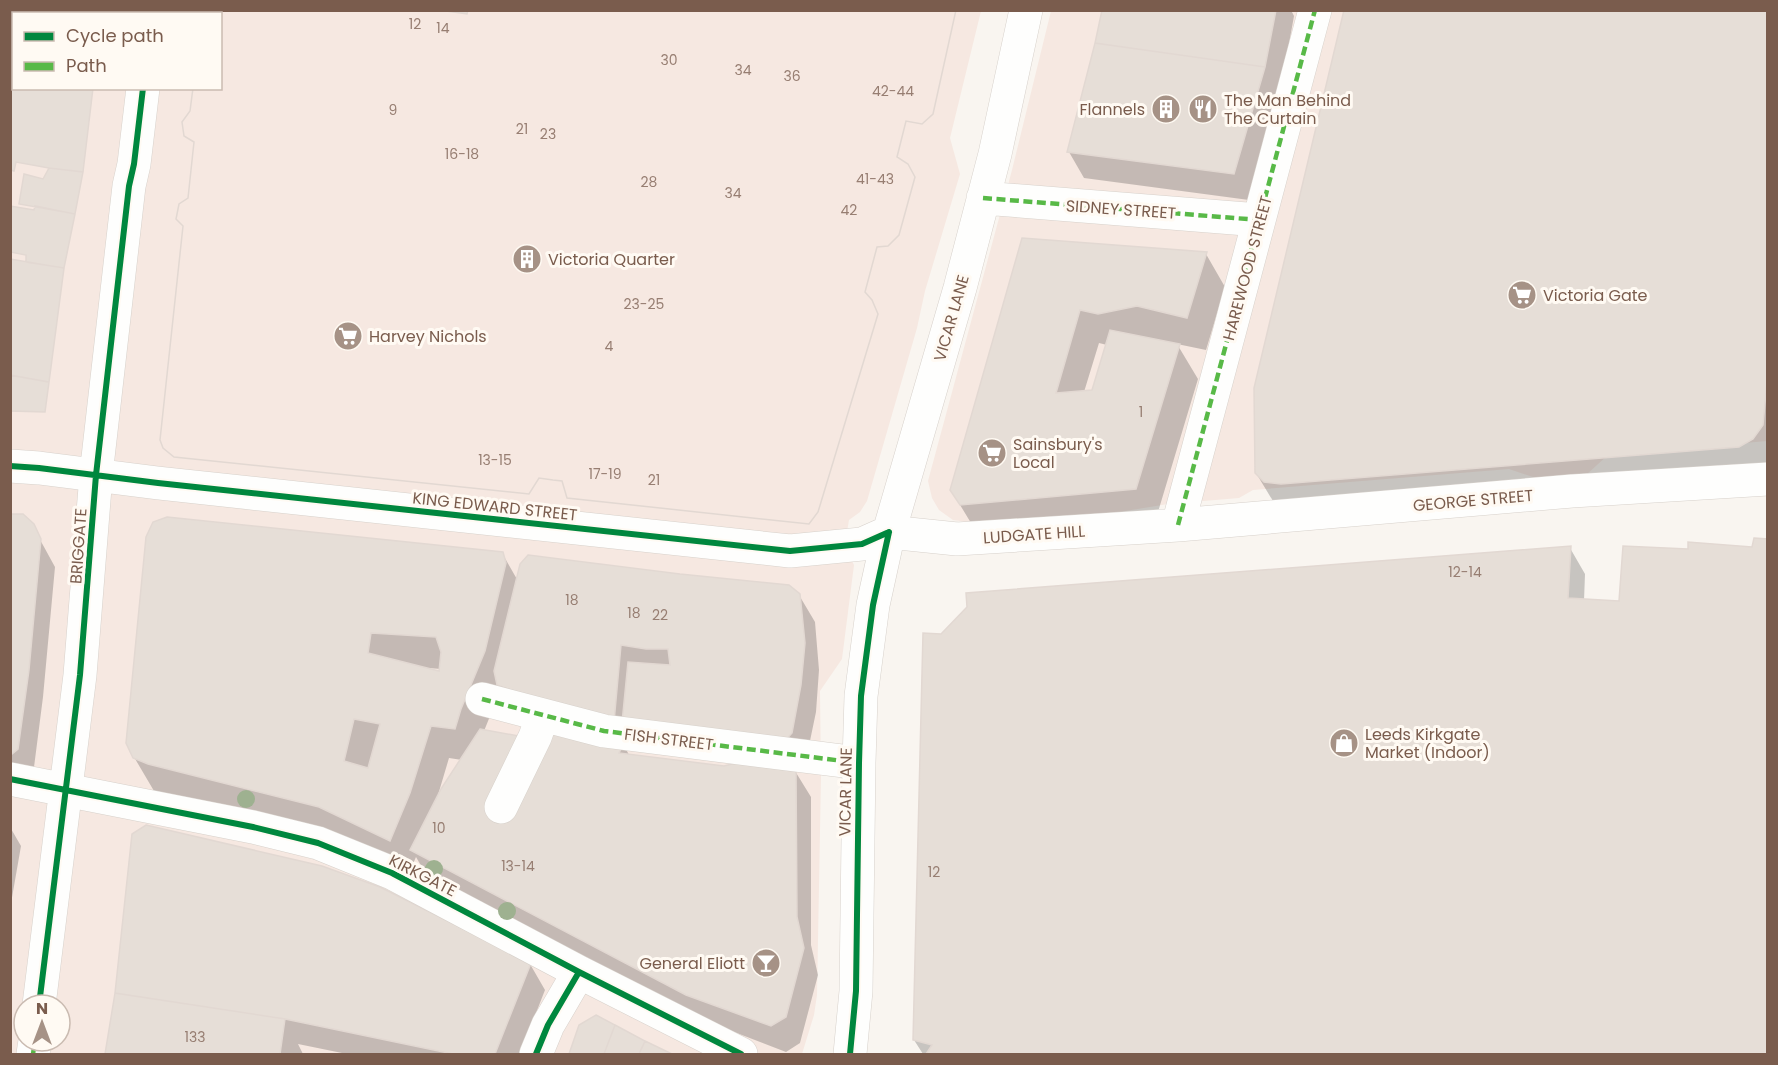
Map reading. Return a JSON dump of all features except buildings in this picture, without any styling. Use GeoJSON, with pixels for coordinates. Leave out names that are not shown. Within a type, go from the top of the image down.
{"type":"FeatureCollection","features":[{"type":"Feature","properties":{"kind":"street","name":"VICAR LANE"},"geometry":{"type":"LineString","coordinates":[[850,1054],[856,991],[862,684],[873,605],[890,532],[960,288],[995,154],[1026,10]]}},
{"type":"Feature","properties":{"kind":"street","name":"HAREWOOD STREET"},"geometry":{"type":"LineString","coordinates":[[1178,525],[1315,10]]}},
{"type":"Feature","properties":{"kind":"street","name":"BRIGGATE"},"geometry":{"type":"LineString","coordinates":[[41,993],[85,621],[96,475],[143,90]]}},
{"type":"Feature","properties":{"kind":"street","name":"SIDNEY STREET"},"geometry":{"type":"LineString","coordinates":[[983,198],[1259,220]]}},
{"type":"Feature","properties":{"kind":"street","name":"KING EDWARD STREET"},"geometry":{"type":"LineString","coordinates":[[10,466],[790,551],[862,544],[890,532]]}},
{"type":"Feature","properties":{"kind":"street","name":"GEORGE STREET"},"geometry":{"type":"LineString","coordinates":[[1178,525],[1572,491],[1767,479]]}},
{"type":"Feature","properties":{"kind":"street","name":"LUDGATE HILL"},"geometry":{"type":"LineString","coordinates":[[890,532],[957,539],[1178,525]]}},
{"type":"Feature","properties":{"kind":"street","name":"FISH STREET"},"geometry":{"type":"LineString","coordinates":[[482,699],[604,730],[859,762]]}},
{"type":"Feature","properties":{"kind":"street"},"geometry":{"type":"LineString","coordinates":[[501,807],[535,737],[543,714]]}},
{"type":"Feature","properties":{"kind":"street","name":"KIRKGATE"},"geometry":{"type":"LineString","coordinates":[[10,780],[253,827],[318,843],[392,873],[741,1054]]}},
{"type":"Feature","properties":{"kind":"street"},"geometry":{"type":"LineString","coordinates":[[536,1054],[548,1025],[579,972]]}},
{"type":"Feature","properties":{"kind":"shaded area"},"geometry":{"type":"Polygon","coordinates":[[[10,11],[981,11],[950,138],[960,174],[867,501],[860,512],[849,520],[842,561],[852,561],[854,565],[842,659],[820,691],[821,777],[817,995],[814,1015],[802,1054],[11,1054],[10,11]]]}},
{"type":"Feature","properties":{"kind":"shaded area"},"geometry":{"type":"Polygon","coordinates":[[[1051,11],[1767,11],[1767,441],[1608,455],[1586,475],[1536,478],[1509,469],[1253,490],[1239,498],[1168,504],[1101,515],[981,524],[953,520],[939,510],[932,498],[928,481],[1012,170],[1051,11]]]}},
{"type":"Feature","properties":{"kind":"marked path"},"geometry":{"type":"LineString","coordinates":[[1178,525],[1315,10]]}},
{"type":"Feature","properties":{"kind":"marked path"},"geometry":{"type":"LineString","coordinates":[[983,198],[1259,220]]}},
{"type":"Feature","properties":{"kind":"marked path"},"geometry":{"type":"LineString","coordinates":[[482,699],[604,731],[859,763]]}},
{"type":"Feature","properties":{"kind":"cycle path"},"geometry":{"type":"LineString","coordinates":[[40,993],[80,675],[96,475],[129,186],[134,164],[143,90]]}},
{"type":"Feature","properties":{"kind":"cycle path"},"geometry":{"type":"LineString","coordinates":[[10,466],[790,551],[862,544],[889,532]]}},
{"type":"Feature","properties":{"kind":"cycle path"},"geometry":{"type":"LineString","coordinates":[[850,1054],[856,991],[861,696],[873,605],[889,532]]}},
{"type":"Feature","properties":{"kind":"cycle path"},"geometry":{"type":"LineString","coordinates":[[10,779],[253,827],[318,843],[392,873],[741,1054]]}},
{"type":"Feature","properties":{"kind":"cycle path"},"geometry":{"type":"LineString","coordinates":[[536,1054],[548,1025],[579,972]]}},
{"type":"Feature","properties":{"kind":"place","name":"Flannels"},"geometry":{"type":"Point","coordinates":[1166,109]}},
{"type":"Feature","properties":{"kind":"place","name":"The Man Behind The Curtain"},"geometry":{"type":"Point","coordinates":[1203,109]}},
{"type":"Feature","properties":{"kind":"place","name":"Victoria Quarter"},"geometry":{"type":"Point","coordinates":[527,259]}},
{"type":"Feature","properties":{"kind":"place","name":"Victoria Gate"},"geometry":{"type":"Point","coordinates":[1522,295]}},
{"type":"Feature","properties":{"kind":"place","name":"Harvey Nichols"},"geometry":{"type":"Point","coordinates":[348,336]}},
{"type":"Feature","properties":{"kind":"place","name":"Sainsbury's Local"},"geometry":{"type":"Point","coordinates":[992,453]}},
{"type":"Feature","properties":{"kind":"place","name":"Leeds Kirkgate Market (Indoor)"},"geometry":{"type":"Point","coordinates":[1344,743]}},
{"type":"Feature","properties":{"kind":"place","name":"General Eliott"},"geometry":{"type":"Point","coordinates":[766,963]}}]}
